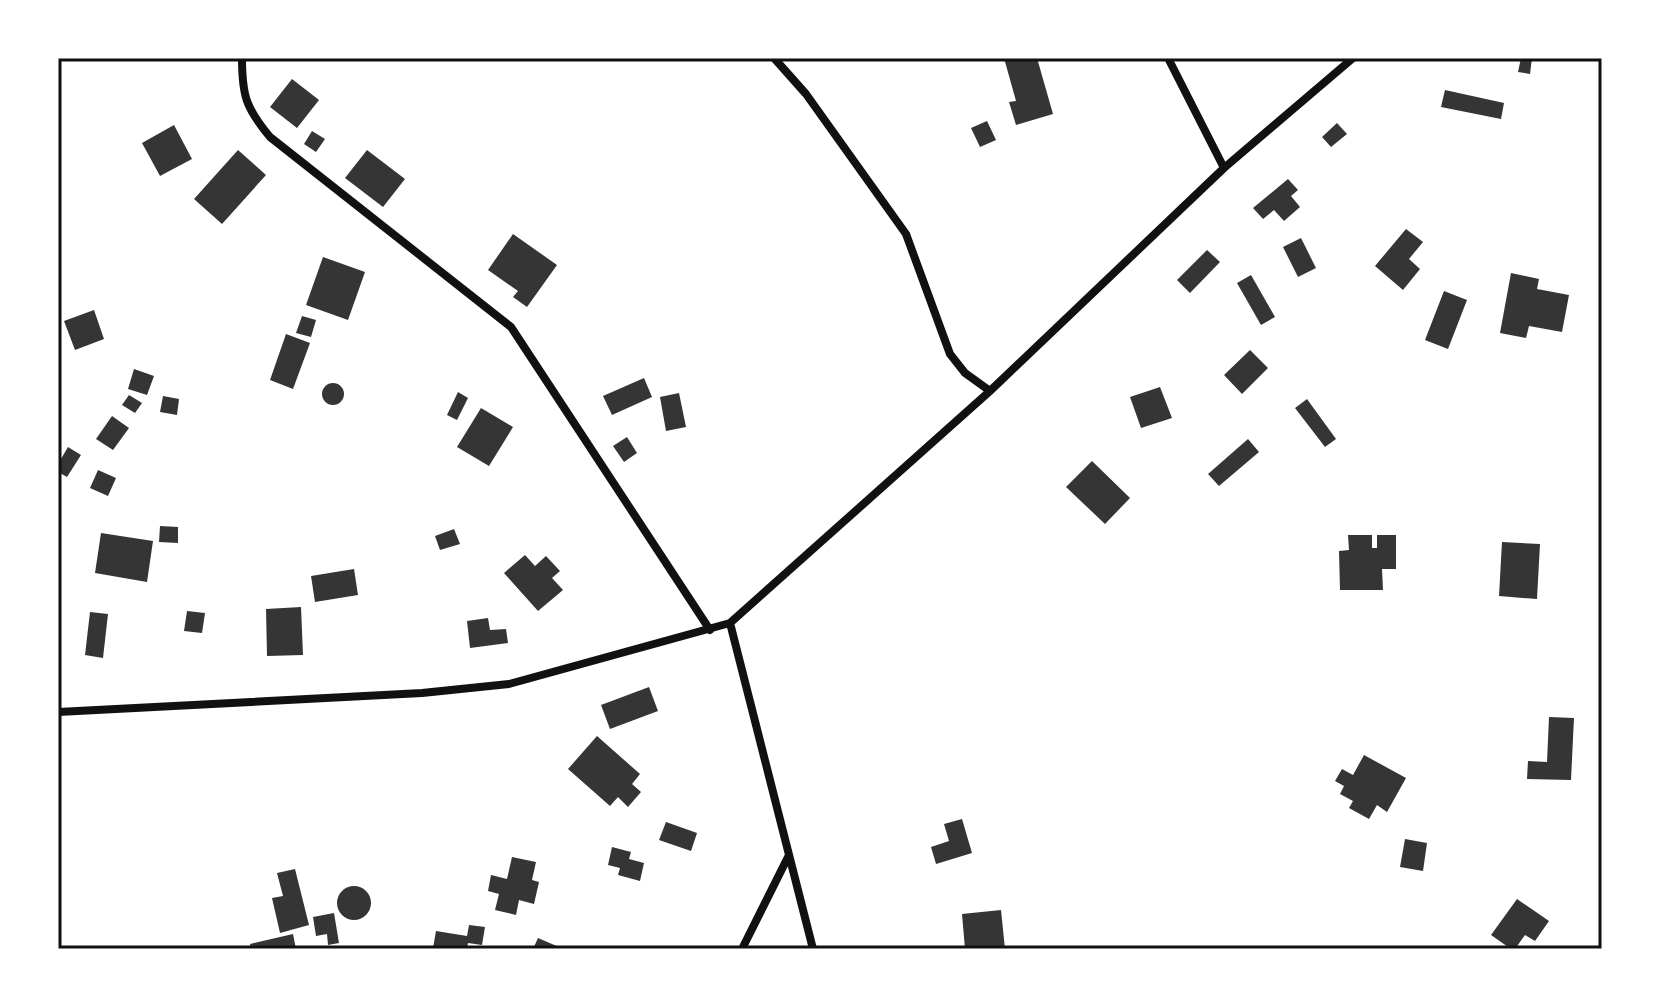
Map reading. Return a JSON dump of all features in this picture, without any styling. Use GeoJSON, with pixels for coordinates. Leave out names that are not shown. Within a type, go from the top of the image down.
{"type":"FeatureCollection","features":[{"type":"Feature","properties":{"kind":"street"},"geometry":{"type":"LineString","coordinates":[[242,58],[242,95],[254,118],[270,137],[498,315],[521,339],[710,630]]}},
{"type":"Feature","properties":{"kind":"street"},"geometry":{"type":"LineString","coordinates":[[774,58],[806,94],[906,234],[950,354],[965,373],[990,391]]}},
{"type":"Feature","properties":{"kind":"street"},"geometry":{"type":"LineString","coordinates":[[1168,58],[1224,168]]}},
{"type":"Feature","properties":{"kind":"street"},"geometry":{"type":"LineString","coordinates":[[58,712],[422,693],[509,684],[730,623],[990,391],[1224,168],[1353,58]]}},
{"type":"Feature","properties":{"kind":"street"},"geometry":{"type":"LineString","coordinates":[[730,623],[813,949]]}},
{"type":"Feature","properties":{"kind":"street"},"geometry":{"type":"LineString","coordinates":[[742,949],[788,857]]}},
{"type":"Feature","properties":{"kind":"building"},"geometry":{"type":"Polygon","coordinates":[[[1004,58],[1037,58],[1053,114],[1016,125],[1009,102],[1016,101],[1004,58]]]}},
{"type":"Feature","properties":{"kind":"building"},"geometry":{"type":"Polygon","coordinates":[[[1521,58],[1532,58],[1530,74],[1518,72],[1521,58]]]}},
{"type":"Feature","properties":{"kind":"building"},"geometry":{"type":"Polygon","coordinates":[[[292,79],[319,100],[297,128],[270,107],[292,79]]]}},
{"type":"Feature","properties":{"kind":"building"},"geometry":{"type":"Polygon","coordinates":[[[1445,90],[1504,103],[1501,119],[1441,107],[1445,90]]]}},
{"type":"Feature","properties":{"kind":"building"},"geometry":{"type":"Polygon","coordinates":[[[987,121],[996,140],[980,147],[971,128],[987,121]]]}},
{"type":"Feature","properties":{"kind":"building"},"geometry":{"type":"Polygon","coordinates":[[[1337,123],[1347,134],[1331,147],[1322,137],[1337,123]]]}},
{"type":"Feature","properties":{"kind":"building"},"geometry":{"type":"Polygon","coordinates":[[[174,125],[192,159],[160,176],[142,143],[174,125]]]}},
{"type":"Feature","properties":{"kind":"building"},"geometry":{"type":"Polygon","coordinates":[[[312,131],[325,139],[316,152],[304,144],[312,131]]]}},
{"type":"Feature","properties":{"kind":"building"},"geometry":{"type":"Polygon","coordinates":[[[238,150],[266,175],[222,224],[194,199],[238,150]]]}},
{"type":"Feature","properties":{"kind":"building"},"geometry":{"type":"Polygon","coordinates":[[[367,150],[405,179],[383,207],[345,178],[367,150]]]}},
{"type":"Feature","properties":{"kind":"building"},"geometry":{"type":"Polygon","coordinates":[[[1288,179],[1298,190],[1291,196],[1300,207],[1284,221],[1274,210],[1263,219],[1253,208],[1288,179]]]}},
{"type":"Feature","properties":{"kind":"building"},"geometry":{"type":"Polygon","coordinates":[[[1406,229],[1423,242],[1409,259],[1420,269],[1403,290],[1375,266],[1406,229]]]}},
{"type":"Feature","properties":{"kind":"building"},"geometry":{"type":"Polygon","coordinates":[[[513,234],[557,265],[527,307],[513,297],[518,291],[488,270],[513,234]]]}},
{"type":"Feature","properties":{"kind":"building"},"geometry":{"type":"Polygon","coordinates":[[[1301,238],[1316,268],[1298,277],[1283,247],[1301,238]]]}},
{"type":"Feature","properties":{"kind":"building"},"geometry":{"type":"Polygon","coordinates":[[[1207,250],[1220,262],[1190,293],[1177,280],[1207,250]]]}},
{"type":"Feature","properties":{"kind":"building"},"geometry":{"type":"Polygon","coordinates":[[[323,257],[365,272],[348,320],[306,305],[323,257]]]}},
{"type":"Feature","properties":{"kind":"building"},"geometry":{"type":"Polygon","coordinates":[[[1511,273],[1539,279],[1537,289],[1569,295],[1562,332],[1529,326],[1526,338],[1500,333],[1511,273]]]}},
{"type":"Feature","properties":{"kind":"building"},"geometry":{"type":"Polygon","coordinates":[[[1251,275],[1275,317],[1261,325],[1237,283],[1251,275]]]}},
{"type":"Feature","properties":{"kind":"building"},"geometry":{"type":"Polygon","coordinates":[[[1444,291],[1467,300],[1448,349],[1425,340],[1444,291]]]}},
{"type":"Feature","properties":{"kind":"building"},"geometry":{"type":"Polygon","coordinates":[[[94,310],[104,339],[75,350],[64,321],[94,310]]]}},
{"type":"Feature","properties":{"kind":"building"},"geometry":{"type":"Polygon","coordinates":[[[302,316],[316,320],[311,337],[296,333],[302,316]]]}},
{"type":"Feature","properties":{"kind":"building"},"geometry":{"type":"Polygon","coordinates":[[[286,334],[310,343],[293,389],[270,380],[286,334]]]}},
{"type":"Feature","properties":{"kind":"building"},"geometry":{"type":"Polygon","coordinates":[[[1250,350],[1268,368],[1242,394],[1224,375],[1250,350]]]}},
{"type":"Feature","properties":{"kind":"building"},"geometry":{"type":"Polygon","coordinates":[[[134,369],[154,376],[147,395],[128,389],[134,369]]]}},
{"type":"Feature","properties":{"kind":"building"},"geometry":{"type":"Polygon","coordinates":[[[644,378],[652,397],[612,415],[603,396],[644,378]]]}},
{"type":"Feature","properties":{"kind":"building"},"geometry":{"type":"Polygon","coordinates":[[[333,383],[341,386],[344,394],[341,402],[333,405],[325,402],[322,394],[325,386],[333,383]]]}},
{"type":"Feature","properties":{"kind":"building"},"geometry":{"type":"Polygon","coordinates":[[[1160,387],[1172,418],[1141,428],[1130,397],[1160,387]]]}},
{"type":"Feature","properties":{"kind":"building"},"geometry":{"type":"Polygon","coordinates":[[[458,392],[468,398],[457,420],[447,415],[458,392]]]}},
{"type":"Feature","properties":{"kind":"building"},"geometry":{"type":"Polygon","coordinates":[[[679,393],[686,427],[666,431],[660,397],[679,393]]]}},
{"type":"Feature","properties":{"kind":"building"},"geometry":{"type":"Polygon","coordinates":[[[129,395],[142,403],[135,413],[122,405],[129,395]]]}},
{"type":"Feature","properties":{"kind":"building"},"geometry":{"type":"Polygon","coordinates":[[[163,396],[179,399],[177,415],[160,412],[163,396]]]}},
{"type":"Feature","properties":{"kind":"building"},"geometry":{"type":"Polygon","coordinates":[[[1307,399],[1336,439],[1325,447],[1295,408],[1307,399]]]}},
{"type":"Feature","properties":{"kind":"building"},"geometry":{"type":"Polygon","coordinates":[[[481,408],[513,427],[489,466],[457,447],[481,408]]]}},
{"type":"Feature","properties":{"kind":"building"},"geometry":{"type":"Polygon","coordinates":[[[112,416],[129,428],[113,450],[96,439],[112,416]]]}},
{"type":"Feature","properties":{"kind":"building"},"geometry":{"type":"Polygon","coordinates":[[[627,437],[637,453],[624,462],[613,446],[627,437]]]}},
{"type":"Feature","properties":{"kind":"building"},"geometry":{"type":"Polygon","coordinates":[[[1248,439],[1259,452],[1219,486],[1208,474],[1248,439]]]}},
{"type":"Feature","properties":{"kind":"building"},"geometry":{"type":"Polygon","coordinates":[[[68,447],[81,455],[67,477],[58,472],[58,464],[68,447]]]}},
{"type":"Feature","properties":{"kind":"building"},"geometry":{"type":"Polygon","coordinates":[[[1092,461],[1130,498],[1105,524],[1066,487],[1092,461]]]}},
{"type":"Feature","properties":{"kind":"building"},"geometry":{"type":"Polygon","coordinates":[[[98,470],[116,478],[108,496],[90,488],[98,470]]]}},
{"type":"Feature","properties":{"kind":"building"},"geometry":{"type":"Polygon","coordinates":[[[160,526],[178,527],[178,543],[159,542],[160,526]]]}},
{"type":"Feature","properties":{"kind":"building"},"geometry":{"type":"Polygon","coordinates":[[[454,529],[460,544],[440,550],[435,536],[454,529]]]}},
{"type":"Feature","properties":{"kind":"building"},"geometry":{"type":"Polygon","coordinates":[[[101,533],[153,541],[147,582],[95,573],[101,533]]]}},
{"type":"Feature","properties":{"kind":"building"},"geometry":{"type":"Polygon","coordinates":[[[1348,535],[1372,535],[1372,548],[1377,548],[1377,535],[1396,535],[1396,569],[1382,569],[1383,590],[1340,590],[1339,551],[1349,550],[1348,535]]]}},
{"type":"Feature","properties":{"kind":"building"},"geometry":{"type":"Polygon","coordinates":[[[1502,542],[1540,544],[1537,599],[1499,596],[1502,542]]]}},
{"type":"Feature","properties":{"kind":"building"},"geometry":{"type":"Polygon","coordinates":[[[525,555],[535,566],[546,556],[560,571],[552,578],[563,590],[538,611],[504,573],[525,555]]]}},
{"type":"Feature","properties":{"kind":"building"},"geometry":{"type":"Polygon","coordinates":[[[354,569],[358,595],[315,602],[311,576],[354,569]]]}},
{"type":"Feature","properties":{"kind":"building"},"geometry":{"type":"Polygon","coordinates":[[[301,607],[303,655],[267,656],[266,609],[301,607]]]}},
{"type":"Feature","properties":{"kind":"building"},"geometry":{"type":"Polygon","coordinates":[[[187,611],[205,613],[202,633],[184,631],[187,611]]]}},
{"type":"Feature","properties":{"kind":"building"},"geometry":{"type":"Polygon","coordinates":[[[90,612],[108,614],[103,658],[85,655],[90,612]]]}},
{"type":"Feature","properties":{"kind":"building"},"geometry":{"type":"Polygon","coordinates":[[[488,618],[490,630],[506,629],[508,643],[470,648],[467,621],[488,618]]]}},
{"type":"Feature","properties":{"kind":"building"},"geometry":{"type":"Polygon","coordinates":[[[649,687],[658,711],[610,729],[601,705],[649,687]]]}},
{"type":"Feature","properties":{"kind":"building"},"geometry":{"type":"Polygon","coordinates":[[[1549,717],[1574,718],[1571,780],[1527,779],[1528,761],[1547,762],[1549,717]]]}},
{"type":"Feature","properties":{"kind":"building"},"geometry":{"type":"Polygon","coordinates":[[[597,736],[640,774],[632,784],[641,792],[628,807],[618,797],[610,806],[568,769],[597,736]]]}},
{"type":"Feature","properties":{"kind":"building"},"geometry":{"type":"Polygon","coordinates":[[[1364,755],[1406,778],[1387,812],[1377,805],[1369,819],[1349,808],[1353,801],[1340,794],[1344,786],[1335,781],[1342,769],[1353,775],[1364,755]]]}},
{"type":"Feature","properties":{"kind":"building"},"geometry":{"type":"Polygon","coordinates":[[[962,819],[972,853],[936,864],[931,847],[949,841],[944,824],[962,819]]]}},
{"type":"Feature","properties":{"kind":"building"},"geometry":{"type":"Polygon","coordinates":[[[666,822],[697,833],[691,851],[659,840],[666,822]]]}},
{"type":"Feature","properties":{"kind":"building"},"geometry":{"type":"Polygon","coordinates":[[[1405,839],[1427,843],[1423,871],[1400,867],[1405,839]]]}},
{"type":"Feature","properties":{"kind":"building"},"geometry":{"type":"Polygon","coordinates":[[[612,847],[631,852],[629,859],[644,863],[640,881],[618,875],[620,868],[608,865],[612,847]]]}},
{"type":"Feature","properties":{"kind":"building"},"geometry":{"type":"Polygon","coordinates":[[[512,857],[536,862],[532,880],[539,882],[534,904],[519,900],[516,915],[495,910],[499,894],[488,891],[491,875],[507,879],[512,857]]]}},
{"type":"Feature","properties":{"kind":"building"},"geometry":{"type":"Polygon","coordinates":[[[295,869],[309,925],[280,933],[272,898],[283,896],[277,873],[295,869]]]}},
{"type":"Feature","properties":{"kind":"building"},"geometry":{"type":"Polygon","coordinates":[[[354,886],[366,891],[371,903],[366,915],[354,920],[342,915],[337,903],[342,891],[354,886]]]}},
{"type":"Feature","properties":{"kind":"building"},"geometry":{"type":"Polygon","coordinates":[[[1517,899],[1549,921],[1535,941],[1525,935],[1515,949],[1511,949],[1491,935],[1517,899]]]}},
{"type":"Feature","properties":{"kind":"building"},"geometry":{"type":"Polygon","coordinates":[[[1001,910],[1005,949],[965,949],[962,914],[1001,910]]]}},
{"type":"Feature","properties":{"kind":"building"},"geometry":{"type":"Polygon","coordinates":[[[334,913],[339,943],[328,945],[327,934],[316,936],[313,917],[334,913]]]}},
{"type":"Feature","properties":{"kind":"building"},"geometry":{"type":"Polygon","coordinates":[[[469,925],[485,927],[482,945],[468,943],[467,949],[433,948],[436,931],[467,936],[469,925]]]}},
{"type":"Feature","properties":{"kind":"building"},"geometry":{"type":"Polygon","coordinates":[[[293,934],[296,949],[251,949],[250,944],[293,934]]]}},
{"type":"Feature","properties":{"kind":"building"},"geometry":{"type":"Polygon","coordinates":[[[538,938],[559,947],[533,949],[538,938]]]}}]}
